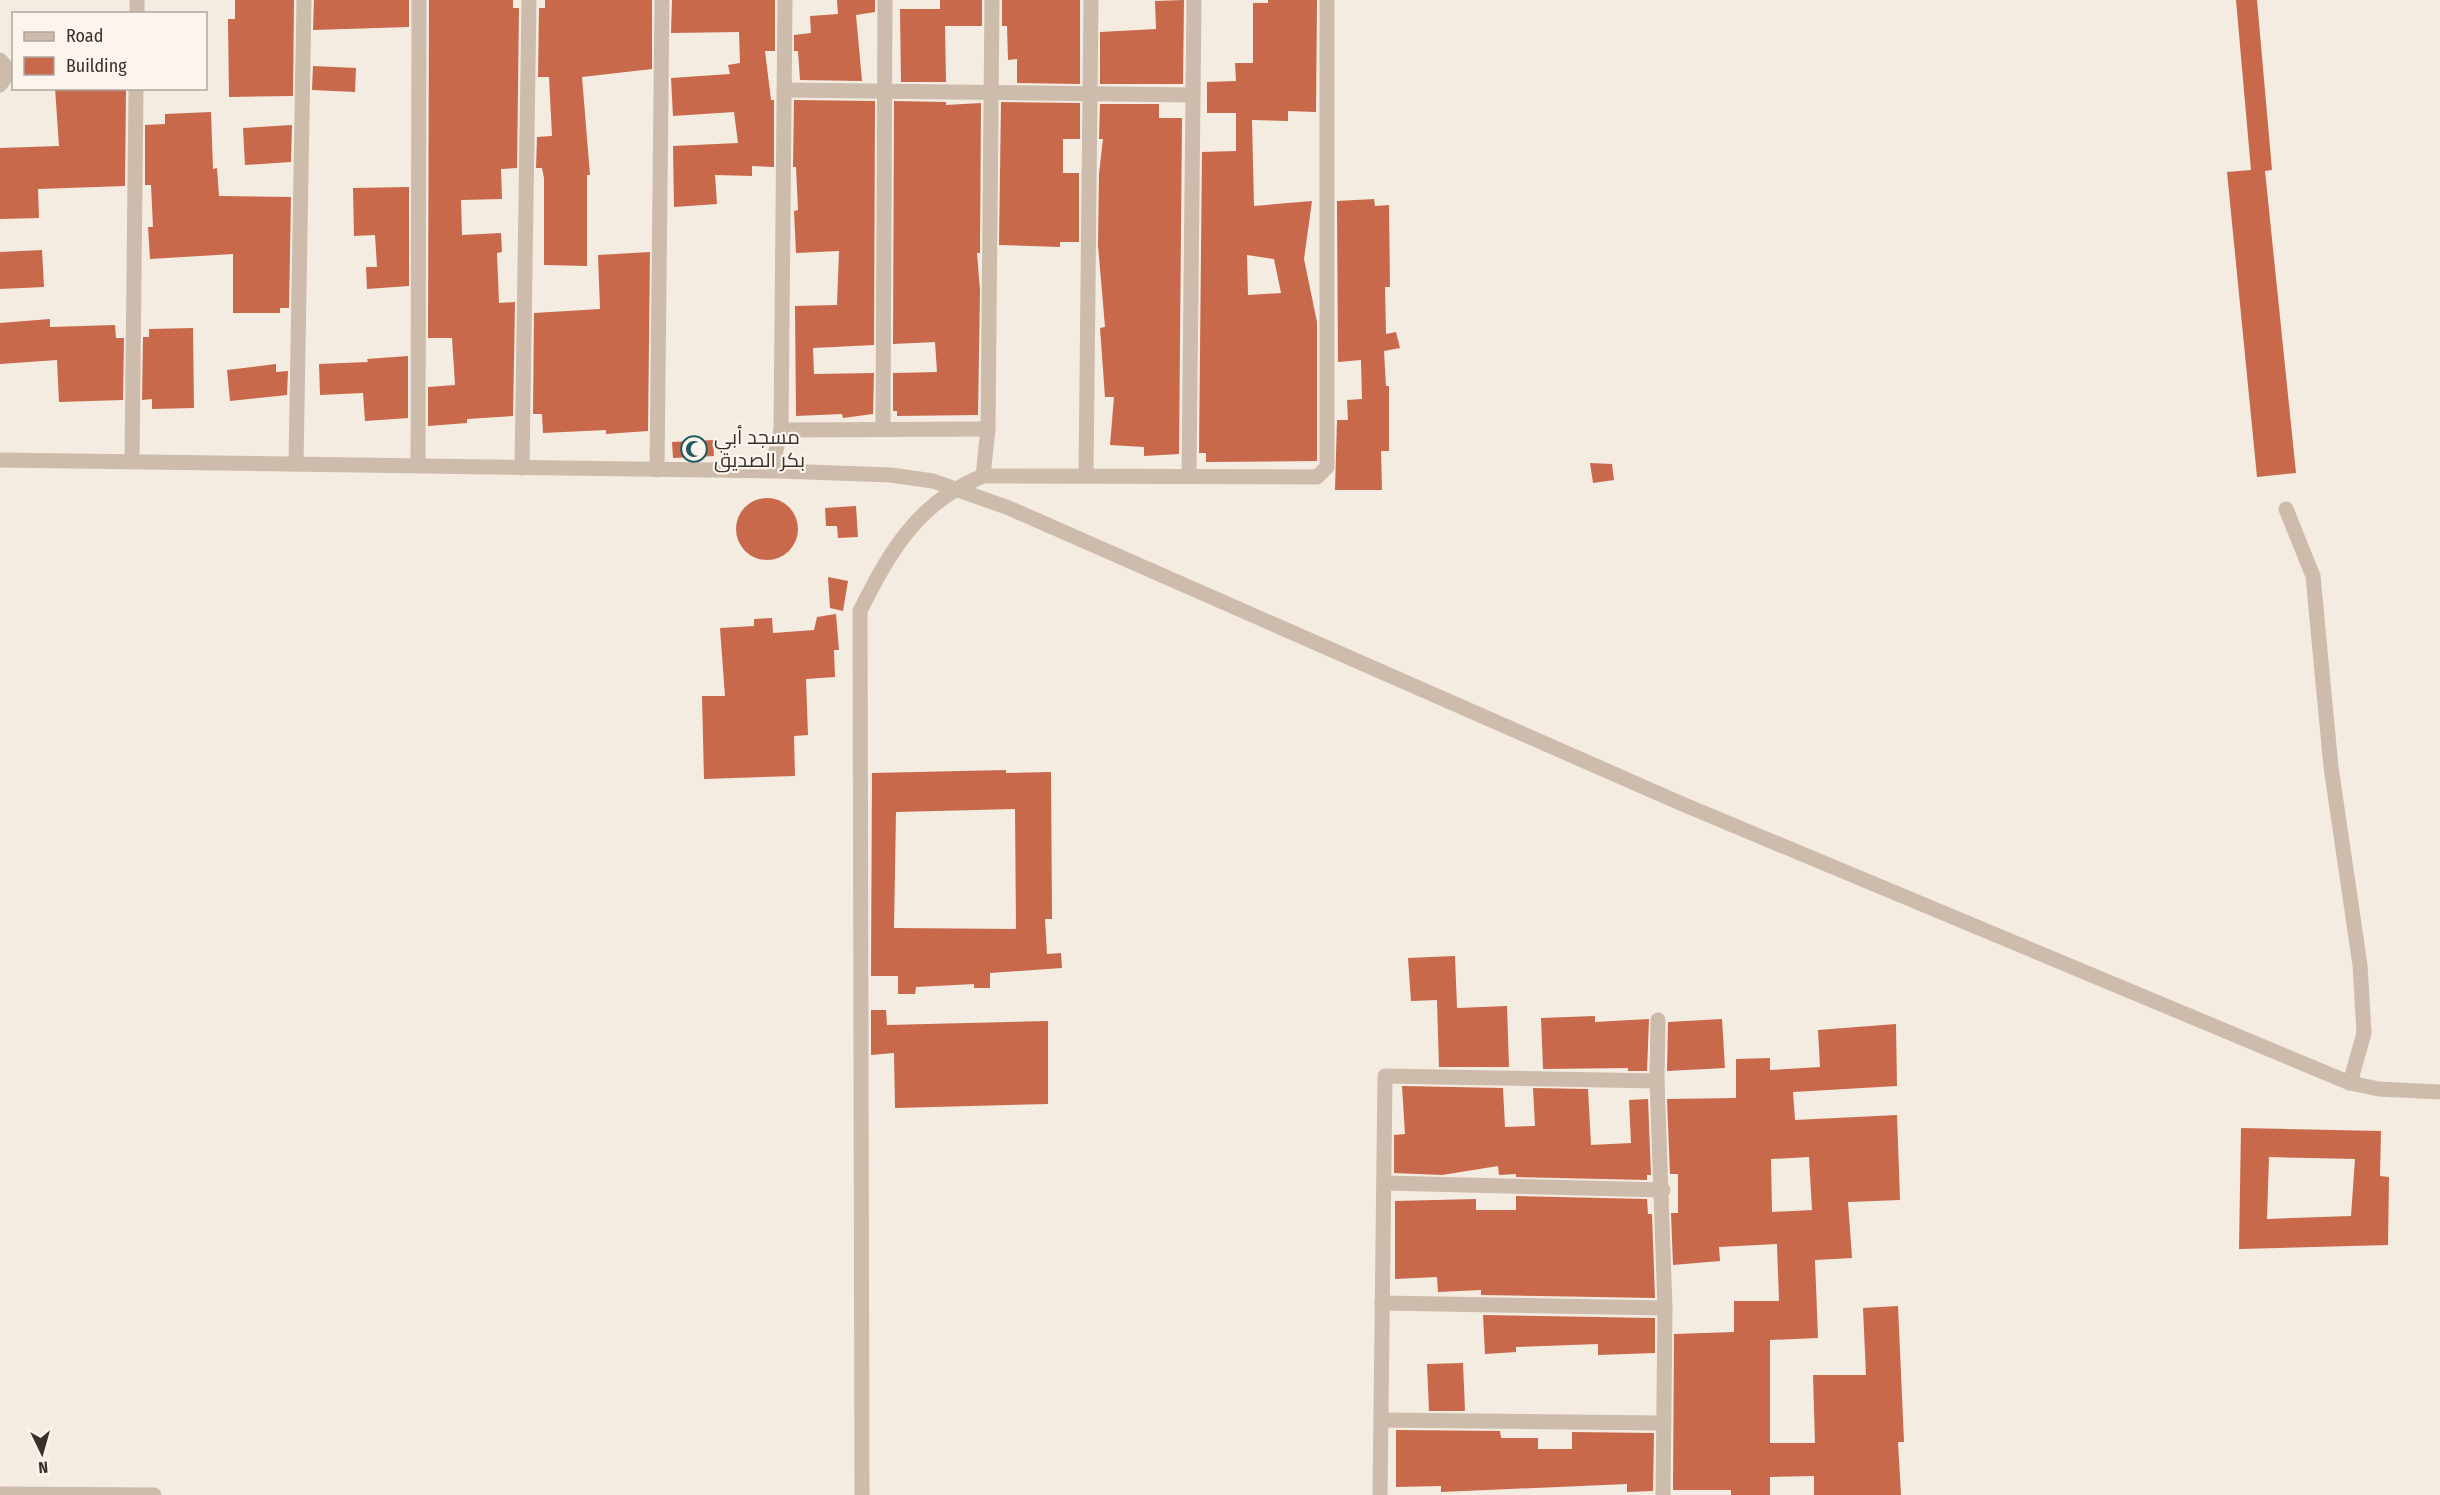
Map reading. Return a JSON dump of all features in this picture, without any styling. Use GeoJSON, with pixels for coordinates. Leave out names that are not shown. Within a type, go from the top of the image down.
{"type":"FeatureCollection","features":[{"type":"Feature","properties":{"kind":"street"},"geometry":{"type":"LineString","coordinates":[[296,464],[304,0]]}},
{"type":"Feature","properties":{"kind":"street"},"geometry":{"type":"LineString","coordinates":[[418,466],[419,0]]}},
{"type":"Feature","properties":{"kind":"street"},"geometry":{"type":"LineString","coordinates":[[522,468],[530,0]]}},
{"type":"Feature","properties":{"kind":"street"},"geometry":{"type":"LineString","coordinates":[[657,470],[662,0]]}},
{"type":"Feature","properties":{"kind":"street"},"geometry":{"type":"LineString","coordinates":[[771,471],[781,430],[785,0]]}},
{"type":"Feature","properties":{"kind":"street"},"geometry":{"type":"LineString","coordinates":[[883,428],[885,0]]}},
{"type":"Feature","properties":{"kind":"street"},"geometry":{"type":"LineString","coordinates":[[983,476],[988,429],[992,0]]}},
{"type":"Feature","properties":{"kind":"street"},"geometry":{"type":"LineString","coordinates":[[1086,476],[1091,0]]}},
{"type":"Feature","properties":{"kind":"street"},"geometry":{"type":"LineString","coordinates":[[1189,476],[1194,0]]}},
{"type":"Feature","properties":{"kind":"street"},"geometry":{"type":"LineString","coordinates":[[862,1495],[860,610],[880,569],[908,529],[955,487],[983,476],[1317,477],[1327,467],[1327,0]]}},
{"type":"Feature","properties":{"kind":"street"},"geometry":{"type":"LineString","coordinates":[[0,85],[8,67]]}},
{"type":"Feature","properties":{"kind":"street"},"geometry":{"type":"LineString","coordinates":[[132,462],[136,90]]}},
{"type":"Feature","properties":{"kind":"street"},"geometry":{"type":"LineString","coordinates":[[784,90],[1193,95]]}},
{"type":"Feature","properties":{"kind":"street"},"geometry":{"type":"LineString","coordinates":[[781,430],[988,429]]}},
{"type":"Feature","properties":{"kind":"street"},"geometry":{"type":"LineString","coordinates":[[0,460],[771,471],[891,475],[955,487],[1009,508],[1670,798],[2350,1083],[2379,1089],[2440,1092]]}},
{"type":"Feature","properties":{"kind":"street"},"geometry":{"type":"LineString","coordinates":[[2286,510],[2313,576],[2331,767],[2360,965],[2364,1033],[2350,1083]]}},
{"type":"Feature","properties":{"kind":"street"},"geometry":{"type":"LineString","coordinates":[[1658,1020],[1657,1081],[1663,1190],[1665,1308],[1663,1495]]}},
{"type":"Feature","properties":{"kind":"street"},"geometry":{"type":"LineString","coordinates":[[1380,1495],[1385,1076],[1657,1081]]}},
{"type":"Feature","properties":{"kind":"street"},"geometry":{"type":"LineString","coordinates":[[1384,1183],[1663,1190]]}},
{"type":"Feature","properties":{"kind":"street"},"geometry":{"type":"LineString","coordinates":[[1382,1303],[1665,1308]]}},
{"type":"Feature","properties":{"kind":"street"},"geometry":{"type":"LineString","coordinates":[[1381,1420],[1664,1423]]}},
{"type":"Feature","properties":{"kind":"street"},"geometry":{"type":"LineString","coordinates":[[0,1494],[153,1495]]}},
{"type":"Feature","properties":{"kind":"building"},"geometry":{"type":"Polygon","coordinates":[[[235,0],[294,0],[293,96],[229,97],[228,19],[235,19],[235,0]]]}},
{"type":"Feature","properties":{"kind":"building"},"geometry":{"type":"Polygon","coordinates":[[[314,0],[409,0],[409,27],[313,30],[314,0]]]}},
{"type":"Feature","properties":{"kind":"building"},"geometry":{"type":"Polygon","coordinates":[[[429,0],[513,0],[513,8],[519,8],[517,168],[501,169],[502,199],[461,200],[462,235],[501,233],[502,252],[497,253],[499,303],[515,302],[513,416],[467,419],[467,423],[428,426],[428,387],[455,385],[452,338],[428,338],[429,0]]]}},
{"type":"Feature","properties":{"kind":"building"},"geometry":{"type":"Polygon","coordinates":[[[545,0],[652,0],[652,69],[582,77],[590,175],[587,175],[587,266],[544,265],[544,178],[542,168],[536,168],[537,137],[552,136],[549,77],[538,77],[539,8],[545,8],[545,0]]]}},
{"type":"Feature","properties":{"kind":"building"},"geometry":{"type":"Polygon","coordinates":[[[672,0],[775,0],[775,51],[765,51],[771,100],[774,100],[774,167],[752,166],[752,176],[715,175],[717,204],[674,207],[673,146],[738,143],[734,112],[673,116],[671,78],[730,74],[728,65],[740,63],[739,32],[671,33],[672,0]]]}},
{"type":"Feature","properties":{"kind":"building"},"geometry":{"type":"Polygon","coordinates":[[[837,0],[875,0],[875,12],[856,15],[862,81],[800,80],[798,51],[794,51],[794,35],[811,33],[810,16],[838,14],[837,0]]]}},
{"type":"Feature","properties":{"kind":"building"},"geometry":{"type":"Polygon","coordinates":[[[940,0],[982,0],[982,26],[945,26],[946,82],[901,82],[900,9],[940,9],[940,0]]]}},
{"type":"Feature","properties":{"kind":"building"},"geometry":{"type":"Polygon","coordinates":[[[1002,0],[1080,0],[1080,84],[1017,83],[1017,59],[1008,60],[1007,26],[1002,26],[1002,0]]]}},
{"type":"Feature","properties":{"kind":"building"},"geometry":{"type":"Polygon","coordinates":[[[1184,0],[1183,84],[1100,84],[1100,32],[1156,29],[1155,1],[1184,0]]]}},
{"type":"Feature","properties":{"kind":"building"},"geometry":{"type":"Polygon","coordinates":[[[1268,0],[1317,0],[1316,112],[1288,111],[1288,121],[1252,120],[1254,206],[1312,201],[1304,259],[1317,322],[1317,461],[1206,462],[1206,453],[1199,453],[1202,152],[1236,151],[1236,113],[1207,113],[1207,82],[1236,81],[1235,63],[1253,63],[1253,3],[1268,3],[1268,0]],[[1247,255],[1248,295],[1281,293],[1274,259],[1247,255]]]}},
{"type":"Feature","properties":{"kind":"building"},"geometry":{"type":"Polygon","coordinates":[[[2236,0],[2257,0],[2272,170],[2265,171],[2296,473],[2257,477],[2227,172],[2251,170],[2236,0]]]}},
{"type":"Feature","properties":{"kind":"building"},"geometry":{"type":"Polygon","coordinates":[[[313,66],[356,68],[355,92],[312,90],[313,66]]]}},
{"type":"Feature","properties":{"kind":"building"},"geometry":{"type":"Polygon","coordinates":[[[55,90],[126,90],[125,186],[38,189],[39,218],[0,219],[0,148],[59,146],[55,90]]]}},
{"type":"Feature","properties":{"kind":"building"},"geometry":{"type":"Polygon","coordinates":[[[794,100],[875,101],[874,345],[813,348],[814,374],[874,373],[873,414],[843,418],[842,414],[796,416],[795,306],[837,305],[839,251],[796,253],[794,211],[798,210],[796,167],[793,167],[794,100]]]}},
{"type":"Feature","properties":{"kind":"building"},"geometry":{"type":"Polygon","coordinates":[[[894,101],[946,102],[946,105],[981,103],[980,253],[977,253],[980,291],[978,415],[897,416],[897,411],[893,411],[893,373],[937,372],[935,342],[893,344],[894,101]]]}},
{"type":"Feature","properties":{"kind":"building"},"geometry":{"type":"Polygon","coordinates":[[[1001,102],[1080,103],[1080,139],[1063,139],[1063,173],[1079,173],[1079,242],[1060,242],[1060,247],[999,245],[1001,102]]]}},
{"type":"Feature","properties":{"kind":"building"},"geometry":{"type":"Polygon","coordinates":[[[1100,104],[1159,104],[1159,118],[1182,118],[1179,454],[1144,456],[1144,447],[1110,445],[1114,397],[1105,397],[1100,328],[1105,327],[1098,245],[1099,174],[1103,139],[1099,139],[1100,104]]]}},
{"type":"Feature","properties":{"kind":"building"},"geometry":{"type":"Polygon","coordinates":[[[211,112],[213,169],[217,168],[219,196],[291,197],[289,308],[280,308],[280,313],[233,313],[233,254],[150,259],[148,227],[153,227],[151,185],[145,185],[145,125],[165,124],[165,114],[211,112]]]}},
{"type":"Feature","properties":{"kind":"building"},"geometry":{"type":"Polygon","coordinates":[[[292,125],[291,162],[245,165],[243,128],[292,125]]]}},
{"type":"Feature","properties":{"kind":"building"},"geometry":{"type":"Polygon","coordinates":[[[409,187],[409,286],[367,289],[366,267],[377,267],[375,235],[354,236],[353,188],[409,187]]]}},
{"type":"Feature","properties":{"kind":"building"},"geometry":{"type":"Polygon","coordinates":[[[1374,199],[1375,206],[1389,205],[1390,287],[1385,287],[1386,334],[1396,332],[1400,348],[1384,351],[1386,386],[1389,386],[1389,451],[1381,451],[1382,490],[1335,490],[1337,420],[1348,420],[1347,400],[1362,399],[1361,360],[1338,362],[1337,201],[1374,199]]]}},
{"type":"Feature","properties":{"kind":"building"},"geometry":{"type":"Polygon","coordinates":[[[42,250],[44,287],[0,289],[0,252],[42,250]]]}},
{"type":"Feature","properties":{"kind":"building"},"geometry":{"type":"Polygon","coordinates":[[[650,252],[648,431],[606,434],[606,430],[543,433],[542,414],[533,414],[534,313],[600,309],[598,255],[650,252]]]}},
{"type":"Feature","properties":{"kind":"building"},"geometry":{"type":"Polygon","coordinates":[[[50,319],[50,327],[115,325],[116,338],[124,338],[123,400],[59,402],[57,360],[0,364],[0,323],[50,319]]]}},
{"type":"Feature","properties":{"kind":"building"},"geometry":{"type":"Polygon","coordinates":[[[193,328],[194,408],[152,409],[152,399],[142,400],[143,337],[149,337],[149,329],[193,328]]]}},
{"type":"Feature","properties":{"kind":"building"},"geometry":{"type":"Polygon","coordinates":[[[408,356],[408,418],[365,421],[363,393],[320,395],[319,364],[368,362],[367,359],[408,356]]]}},
{"type":"Feature","properties":{"kind":"building"},"geometry":{"type":"Polygon","coordinates":[[[276,364],[276,372],[288,371],[287,395],[230,401],[227,370],[276,364]]]}},
{"type":"Feature","properties":{"kind":"building"},"geometry":{"type":"Polygon","coordinates":[[[713,440],[714,456],[673,458],[672,442],[713,440]]]}},
{"type":"Feature","properties":{"kind":"building"},"geometry":{"type":"Polygon","coordinates":[[[1590,463],[1612,464],[1614,480],[1593,483],[1590,463]]]}},
{"type":"Feature","properties":{"kind":"building"},"geometry":{"type":"Polygon","coordinates":[[[761,498],[773,498],[789,507],[796,517],[798,529],[796,541],[789,551],[773,560],[761,560],[750,555],[741,546],[736,535],[736,523],[741,512],[750,503],[761,498]]]}},
{"type":"Feature","properties":{"kind":"building"},"geometry":{"type":"Polygon","coordinates":[[[856,506],[858,537],[838,538],[837,526],[826,526],[825,508],[856,506]]]}},
{"type":"Feature","properties":{"kind":"building"},"geometry":{"type":"Polygon","coordinates":[[[828,577],[848,581],[843,611],[830,608],[828,577]]]}},
{"type":"Feature","properties":{"kind":"building"},"geometry":{"type":"Polygon","coordinates":[[[836,614],[839,650],[834,650],[835,677],[806,679],[808,735],[794,736],[795,776],[704,779],[702,696],[725,696],[720,628],[754,626],[754,619],[772,618],[773,633],[814,630],[817,617],[836,614]]]}},
{"type":"Feature","properties":{"kind":"building"},"geometry":{"type":"Polygon","coordinates":[[[1006,770],[1006,773],[1051,772],[1052,919],[1045,919],[1047,954],[1061,953],[1062,968],[990,973],[990,988],[974,988],[974,984],[916,987],[915,994],[898,994],[898,976],[871,976],[872,773],[1006,770]],[[1015,809],[896,812],[894,928],[1016,929],[1015,809]]]}},
{"type":"Feature","properties":{"kind":"building"},"geometry":{"type":"Polygon","coordinates":[[[1455,956],[1457,1008],[1507,1006],[1509,1067],[1439,1067],[1437,1000],[1411,1001],[1408,958],[1455,956]]]}},
{"type":"Feature","properties":{"kind":"building"},"geometry":{"type":"Polygon","coordinates":[[[871,1010],[886,1010],[887,1025],[1048,1021],[1048,1104],[895,1108],[894,1053],[871,1055],[871,1010]]]}},
{"type":"Feature","properties":{"kind":"building"},"geometry":{"type":"Polygon","coordinates":[[[1595,1016],[1595,1022],[1649,1019],[1647,1071],[1628,1071],[1628,1068],[1543,1069],[1541,1018],[1595,1016]]]}},
{"type":"Feature","properties":{"kind":"building"},"geometry":{"type":"Polygon","coordinates":[[[1722,1019],[1725,1068],[1667,1071],[1668,1022],[1722,1019]]]}},
{"type":"Feature","properties":{"kind":"building"},"geometry":{"type":"Polygon","coordinates":[[[1896,1024],[1897,1086],[1793,1092],[1795,1120],[1897,1115],[1900,1200],[1848,1202],[1852,1258],[1815,1260],[1818,1338],[1770,1340],[1770,1443],[1815,1443],[1813,1375],[1866,1375],[1863,1308],[1898,1306],[1904,1442],[1898,1442],[1901,1495],[1814,1495],[1814,1476],[1770,1477],[1770,1495],[1731,1495],[1731,1490],[1673,1490],[1674,1334],[1734,1332],[1734,1301],[1779,1301],[1777,1244],[1719,1247],[1720,1261],[1673,1265],[1671,1213],[1678,1213],[1678,1174],[1670,1174],[1667,1099],[1736,1098],[1736,1059],[1770,1058],[1770,1070],[1820,1067],[1818,1030],[1896,1024]],[[1809,1157],[1771,1159],[1772,1212],[1812,1210],[1809,1157]]]}},
{"type":"Feature","properties":{"kind":"building"},"geometry":{"type":"Polygon","coordinates":[[[1402,1086],[1503,1088],[1505,1127],[1535,1126],[1533,1088],[1588,1089],[1591,1145],[1631,1143],[1629,1100],[1648,1099],[1651,1175],[1647,1175],[1647,1180],[1516,1177],[1516,1174],[1499,1175],[1498,1166],[1442,1175],[1394,1173],[1394,1135],[1405,1134],[1402,1086]]]}},
{"type":"Feature","properties":{"kind":"building"},"geometry":{"type":"Polygon","coordinates":[[[2241,1128],[2381,1131],[2380,1176],[2389,1177],[2388,1245],[2239,1249],[2241,1128]],[[2269,1157],[2267,1219],[2351,1216],[2355,1159],[2269,1157]]]}},
{"type":"Feature","properties":{"kind":"building"},"geometry":{"type":"Polygon","coordinates":[[[1516,1196],[1647,1199],[1648,1214],[1652,1214],[1655,1298],[1481,1295],[1481,1290],[1438,1292],[1437,1277],[1395,1279],[1395,1201],[1476,1199],[1476,1210],[1516,1210],[1516,1196]]]}},
{"type":"Feature","properties":{"kind":"building"},"geometry":{"type":"Polygon","coordinates":[[[1483,1315],[1655,1318],[1655,1353],[1598,1355],[1598,1344],[1516,1347],[1516,1352],[1485,1354],[1483,1315]]]}},
{"type":"Feature","properties":{"kind":"building"},"geometry":{"type":"Polygon","coordinates":[[[1463,1363],[1465,1411],[1429,1411],[1427,1364],[1463,1363]]]}},
{"type":"Feature","properties":{"kind":"building"},"geometry":{"type":"Polygon","coordinates":[[[1396,1430],[1500,1431],[1501,1438],[1538,1438],[1538,1449],[1572,1449],[1572,1432],[1654,1433],[1653,1491],[1627,1492],[1627,1484],[1441,1492],[1441,1486],[1396,1487],[1396,1430]]]}},
{"type":"Feature","properties":{"kind":"place","name":"مسجد أبي بكر الصديق"},"geometry":{"type":"Point","coordinates":[694,449]}}]}
